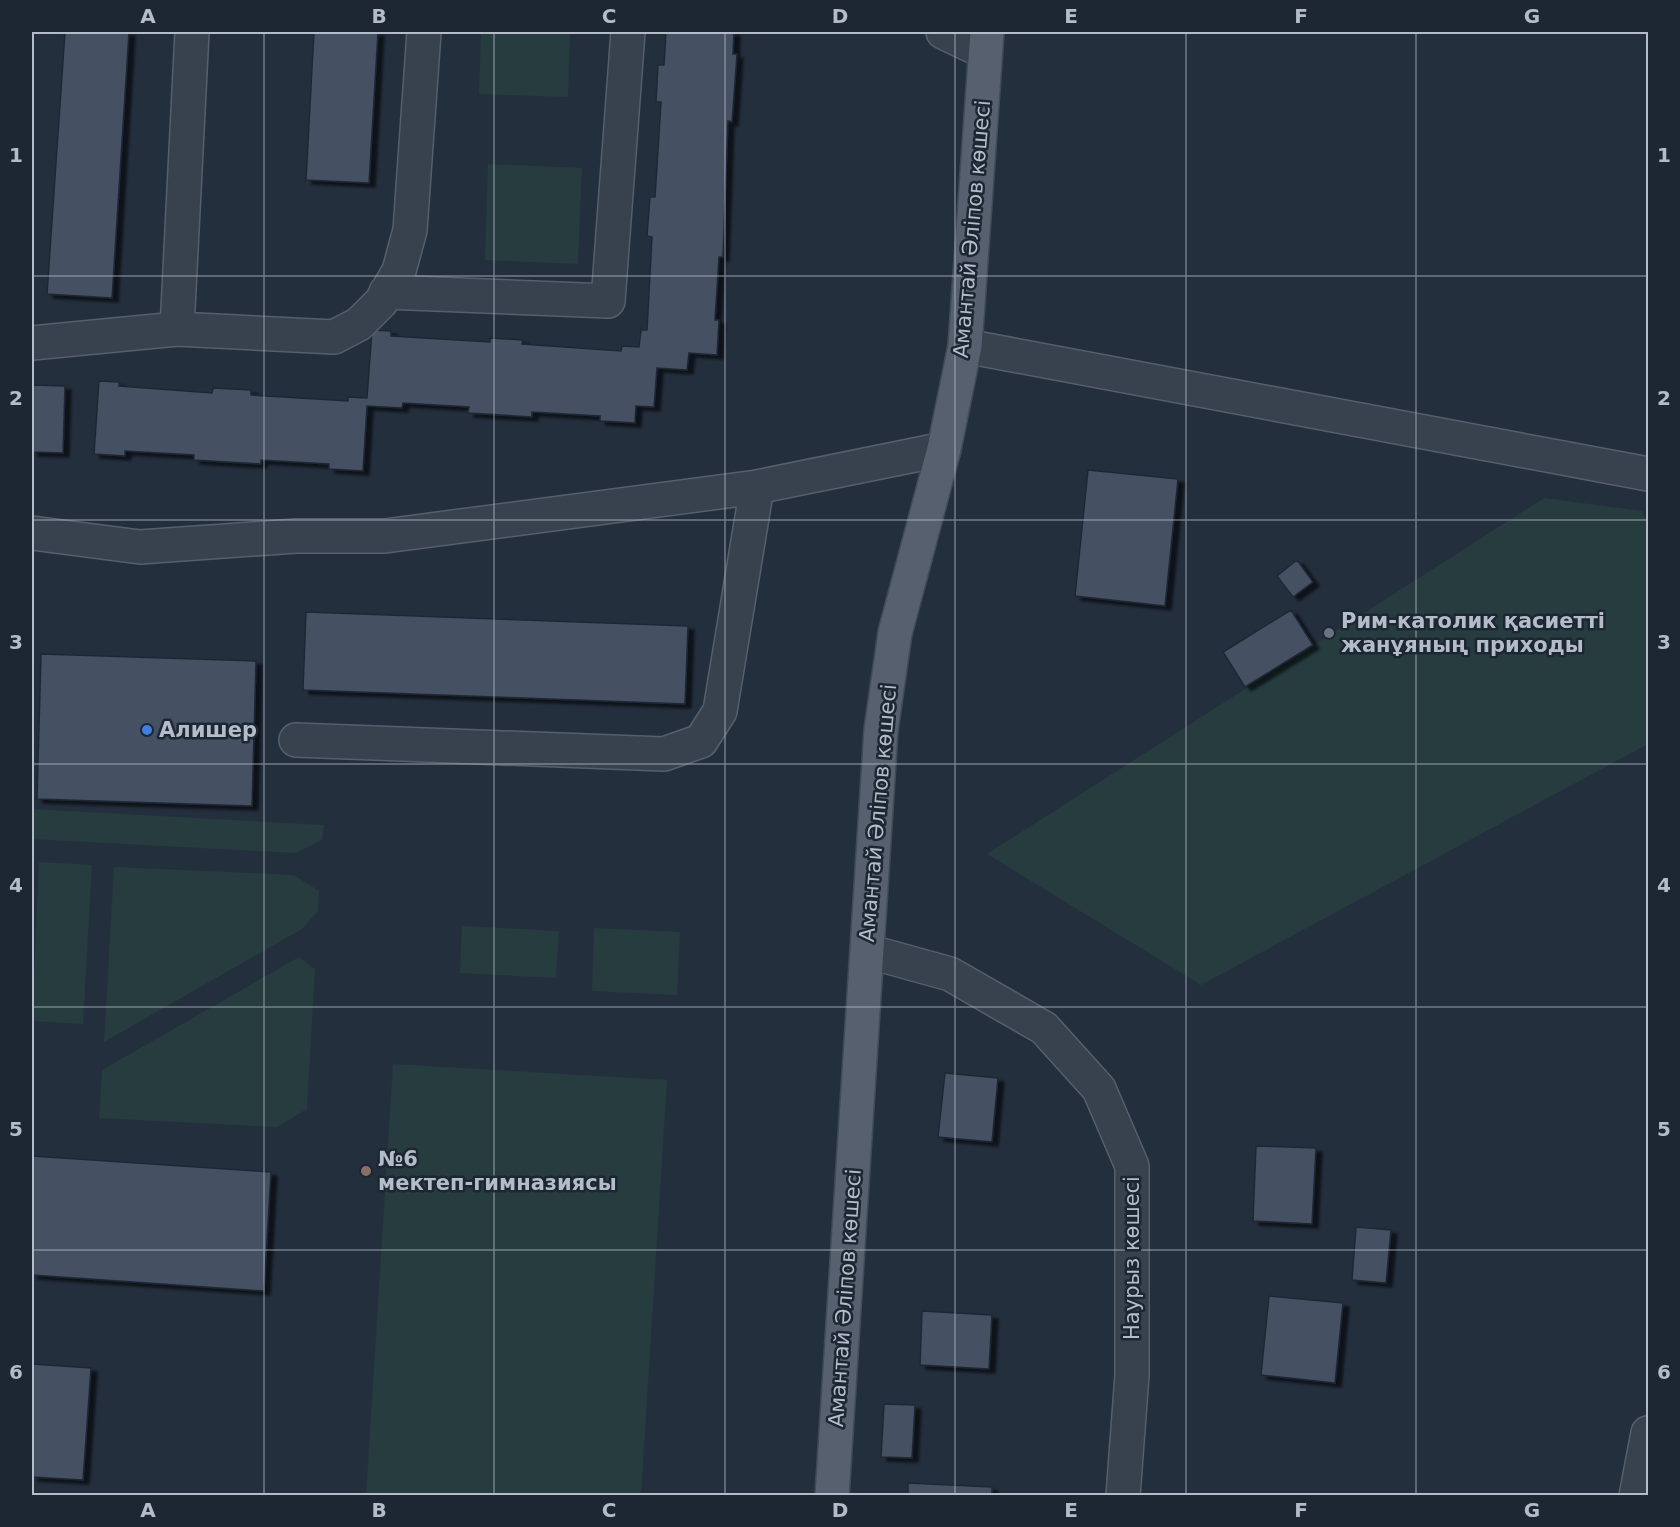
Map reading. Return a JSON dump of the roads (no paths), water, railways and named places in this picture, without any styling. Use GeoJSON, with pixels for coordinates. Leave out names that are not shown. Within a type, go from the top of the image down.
{"type":"FeatureCollection","features":[{"type":"Feature","properties":{"kind":"main road","name":"Амантай Әліпов көшесі"},"geometry":{"type":"LineString","coordinates":[[832,1496],[881,730],[895,633],[944,449],[965,346],[986,42]]}},
{"type":"Feature","properties":{"kind":"street"},"geometry":{"type":"LineString","coordinates":[[177,329],[192,32]]}},
{"type":"Feature","properties":{"kind":"street"},"geometry":{"type":"LineString","coordinates":[[32,343],[177,329],[334,337],[359,324],[381,302],[399,271],[410,230],[424,32]]}},
{"type":"Feature","properties":{"kind":"street"},"geometry":{"type":"LineString","coordinates":[[386,292],[608,301],[628,32]]}},
{"type":"Feature","properties":{"kind":"street"},"geometry":{"type":"LineString","coordinates":[[944,32],[986,42]]}},
{"type":"Feature","properties":{"kind":"street"},"geometry":{"type":"LineString","coordinates":[[965,346],[1648,474]]}},
{"type":"Feature","properties":{"kind":"street"},"geometry":{"type":"LineString","coordinates":[[32,533],[140,547],[296,536],[385,536],[756,487],[944,449]]}},
{"type":"Feature","properties":{"kind":"street"},"geometry":{"type":"LineString","coordinates":[[296,740],[664,754],[701,741],[720,711],[756,487]]}},
{"type":"Feature","properties":{"kind":"street","name":"Наурыз көшесі"},"geometry":{"type":"LineString","coordinates":[[867,951],[950,974],[1044,1028],[1099,1089],[1132,1166],[1132,1375],[1123,1496]]}},
{"type":"Feature","properties":{"kind":"street"},"geometry":{"type":"LineString","coordinates":[[1636,1496],[1648,1433]]}},
{"type":"Feature","properties":{"kind":"place","name":"Рим-католик қасиетті жанұяның приходы"},"geometry":{"type":"Point","coordinates":[1329,633]}},
{"type":"Feature","properties":{"kind":"place","name":"Алишер"},"geometry":{"type":"Point","coordinates":[147,730]}},
{"type":"Feature","properties":{"kind":"place","name":"№6 мектеп-гимназиясы"},"geometry":{"type":"Point","coordinates":[366,1171]}}]}
